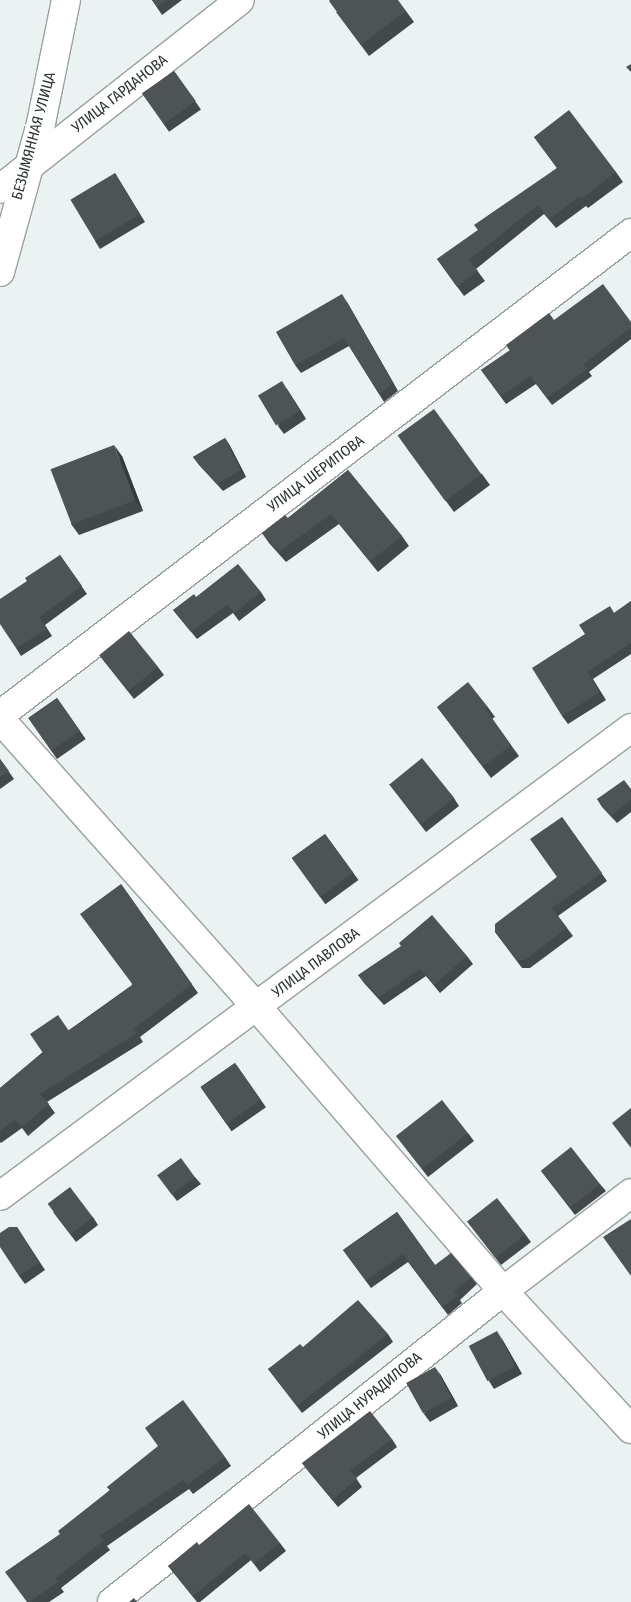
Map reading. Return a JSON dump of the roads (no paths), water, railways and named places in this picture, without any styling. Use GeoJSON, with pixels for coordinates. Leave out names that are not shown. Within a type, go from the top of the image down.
{"type":"FeatureCollection","features":[{"type":"Feature","properties":{"kind":"street","name":"БЕЗЫМЯННАЯ УЛИЦА"},"geometry":{"type":"LineString","coordinates":[[0,272],[6,218],[28,166],[41,123],[66,0]]}},
{"type":"Feature","properties":{"kind":"street","name":"УЛИЦА ГАРДАНОВА"},"geometry":{"type":"LineString","coordinates":[[0,189],[240,0]]}},
{"type":"Feature","properties":{"kind":"street","name":"УЛИЦА ШЕРИПОВА"},"geometry":{"type":"LineString","coordinates":[[0,715],[631,233]]}},
{"type":"Feature","properties":{"kind":"street"},"geometry":{"type":"LineString","coordinates":[[0,719],[258,1007],[503,1291],[631,1429]]}},
{"type":"Feature","properties":{"kind":"street","name":"УЛИЦА ПАВЛОВА"},"geometry":{"type":"LineString","coordinates":[[0,1196],[258,1007],[631,728]]}},
{"type":"Feature","properties":{"kind":"street","name":"УЛИЦА НУРАДИЛОВА"},"geometry":{"type":"LineString","coordinates":[[112,1602],[503,1291],[631,1193]]}}]}
